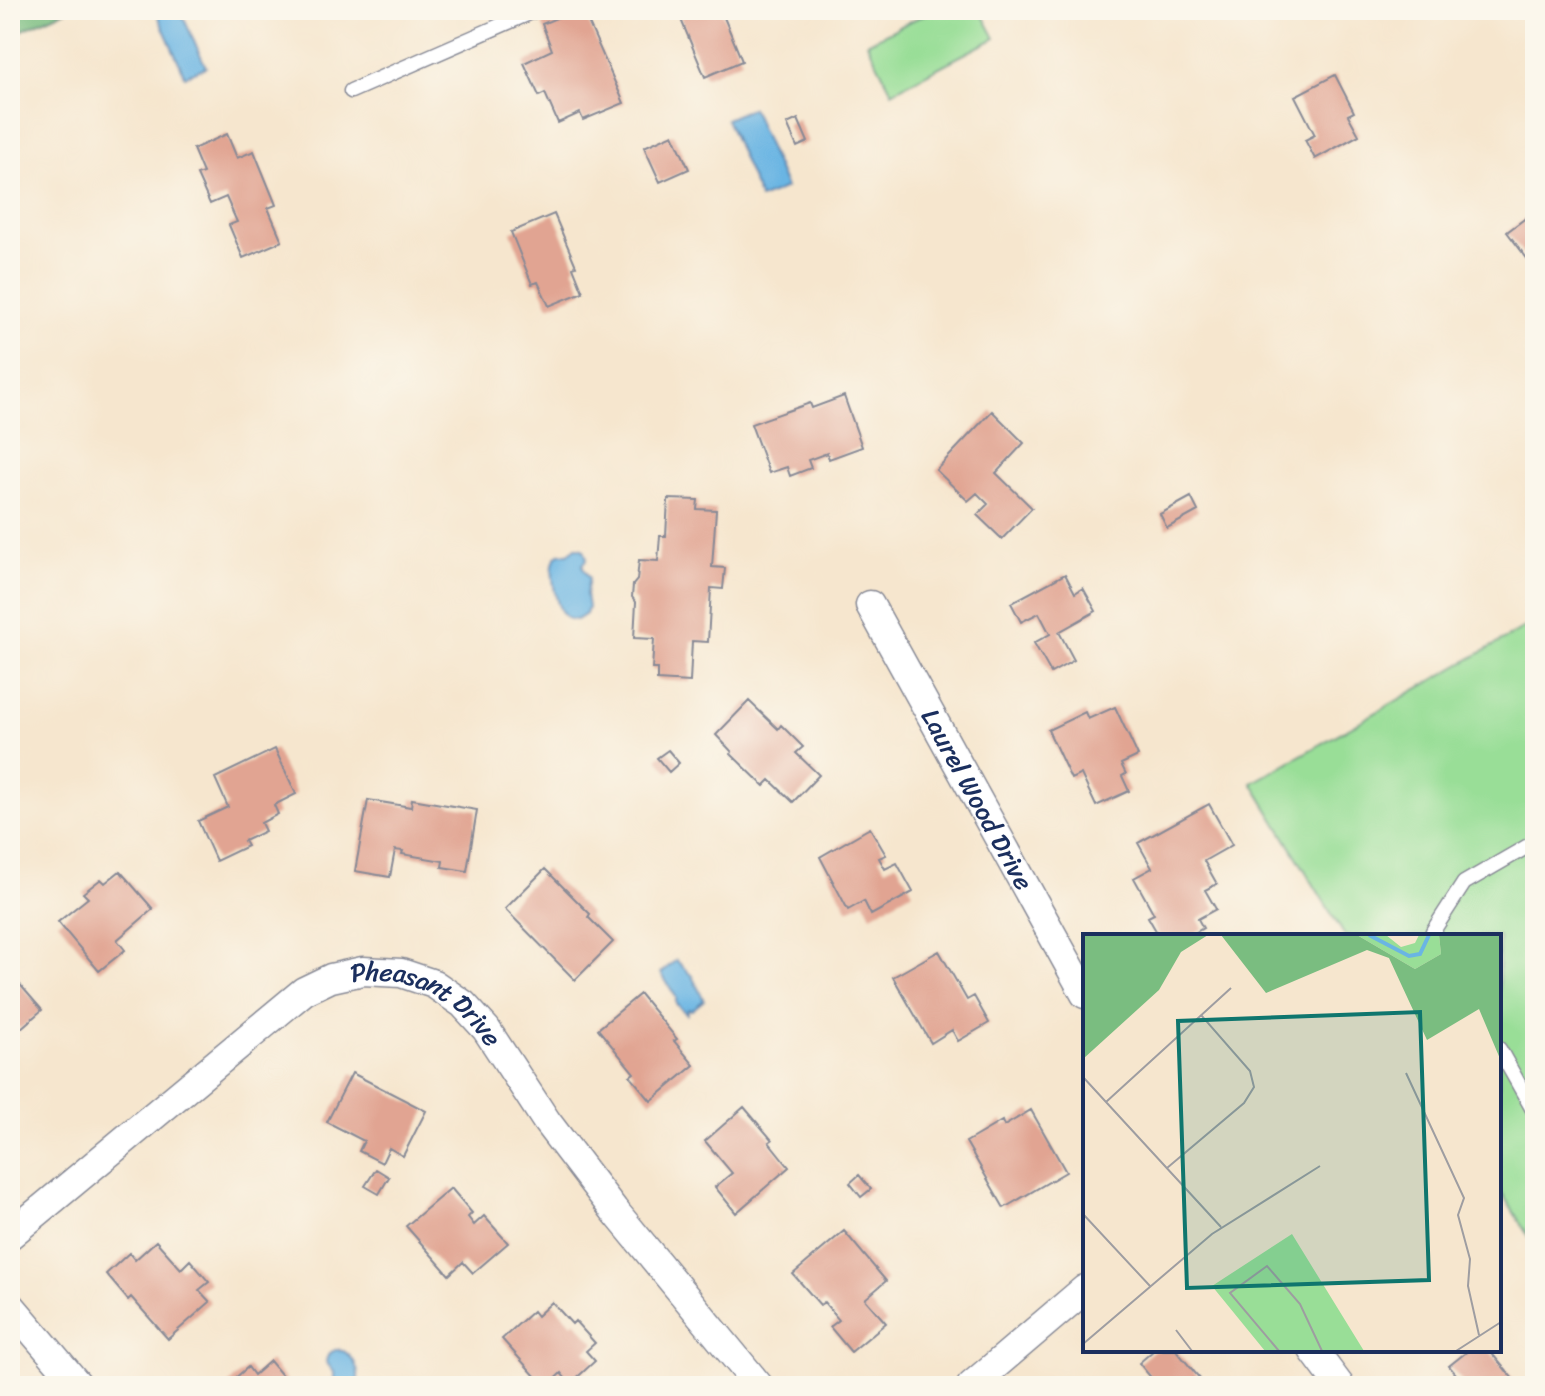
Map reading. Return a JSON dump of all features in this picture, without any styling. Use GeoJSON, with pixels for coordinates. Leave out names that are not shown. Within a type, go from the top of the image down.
{"type":"FeatureCollection","features":[{"type":"Feature","properties":{"kind":"street","name":"Laurel Wood Drive"},"geometry":{"type":"LineString","coordinates":[[870,605],[1083,990]]}},
{"type":"Feature","properties":{"kind":"street","name":"Pheasant Drive"},"geometry":{"type":"LineString","coordinates":[[10,1235],[304,991],[331,978],[363,971],[401,973],[434,984],[463,1004],[486,1029],[547,1122],[614,1210],[759,1386]]}},
{"type":"Feature","properties":{"kind":"street"},"geometry":{"type":"LineString","coordinates":[[971,1386],[1083,1291]]}},
{"type":"Feature","properties":{"kind":"street"},"geometry":{"type":"LineString","coordinates":[[10,1305],[79,1386]]}},
{"type":"Feature","properties":{"kind":"street"},"geometry":{"type":"LineString","coordinates":[[1314,1352],[1340,1386]]}},
{"type":"Feature","properties":{"kind":"lane"},"geometry":{"type":"LineString","coordinates":[[351,91],[536,10]]}},
{"type":"Feature","properties":{"kind":"lane"},"geometry":{"type":"LineString","coordinates":[[1435,934],[1433,931],[1464,883],[1535,842]]}},
{"type":"Feature","properties":{"kind":"lane"},"geometry":{"type":"LineString","coordinates":[[1501,1053],[1535,1113]]}},
{"type":"Feature","properties":{"kind":"green space"},"geometry":{"type":"Polygon","coordinates":[[[10,10],[67,10],[10,36],[10,10]]]}},
{"type":"Feature","properties":{"kind":"green space"},"geometry":{"type":"Polygon","coordinates":[[[933,10],[980,10],[995,38],[892,92],[867,43],[933,10]]]}},
{"type":"Feature","properties":{"kind":"green space"},"geometry":{"type":"Polygon","coordinates":[[[1535,622],[1535,1247],[1501,1191],[1501,934],[1344,934],[1252,783],[1535,622]]]}},
{"type":"Feature","properties":{"kind":"water"},"geometry":{"type":"Polygon","coordinates":[[[180,10],[206,67],[185,76],[158,16],[180,10]]]}},
{"type":"Feature","properties":{"kind":"water"},"geometry":{"type":"Polygon","coordinates":[[[752,108],[786,188],[760,199],[726,119],[752,108]]]}},
{"type":"Feature","properties":{"kind":"water"},"geometry":{"type":"Polygon","coordinates":[[[575,548],[584,550],[587,559],[582,566],[589,578],[586,594],[588,608],[586,614],[577,620],[567,618],[561,611],[553,577],[556,557],[568,554],[575,548]]]}},
{"type":"Feature","properties":{"kind":"water"},"geometry":{"type":"Polygon","coordinates":[[[676,960],[692,976],[704,1000],[692,1010],[688,1009],[687,1014],[676,1004],[676,997],[661,973],[676,960]]]}},
{"type":"Feature","properties":{"kind":"water"},"geometry":{"type":"Polygon","coordinates":[[[339,1349],[349,1355],[355,1364],[357,1386],[334,1386],[334,1372],[326,1362],[330,1353],[339,1349]]]}},
{"type":"Feature","properties":{"kind":"building"},"geometry":{"type":"Polygon","coordinates":[[[575,10],[583,10],[624,103],[583,120],[580,113],[558,123],[545,93],[539,96],[524,63],[552,50],[542,24],[575,10]]]}},
{"type":"Feature","properties":{"kind":"building"},"geometry":{"type":"Polygon","coordinates":[[[677,10],[721,10],[742,61],[705,77],[677,10]]]}},
{"type":"Feature","properties":{"kind":"building"},"geometry":{"type":"Polygon","coordinates":[[[1335,75],[1354,112],[1348,115],[1359,135],[1315,159],[1305,140],[1315,135],[1295,96],[1335,75]]]}},
{"type":"Feature","properties":{"kind":"building"},"geometry":{"type":"Polygon","coordinates":[[[798,119],[808,142],[797,147],[787,124],[798,119]]]}},
{"type":"Feature","properties":{"kind":"building"},"geometry":{"type":"Polygon","coordinates":[[[227,134],[237,158],[254,151],[276,205],[268,208],[282,241],[243,258],[229,225],[237,222],[226,197],[210,204],[197,175],[203,173],[193,149],[227,134]]]}},
{"type":"Feature","properties":{"kind":"building"},"geometry":{"type":"Polygon","coordinates":[[[673,134],[689,169],[660,182],[644,147],[673,134]]]}},
{"type":"Feature","properties":{"kind":"building"},"geometry":{"type":"Polygon","coordinates":[[[1535,211],[1535,269],[1507,232],[1535,211]]]}},
{"type":"Feature","properties":{"kind":"building"},"geometry":{"type":"Polygon","coordinates":[[[554,214],[576,266],[573,267],[583,292],[549,306],[538,282],[532,284],[511,232],[554,214]]]}},
{"type":"Feature","properties":{"kind":"building"},"geometry":{"type":"Polygon","coordinates":[[[844,396],[862,447],[829,459],[827,453],[808,460],[811,468],[790,476],[787,467],[769,473],[751,424],[810,403],[812,408],[844,396]]]}},
{"type":"Feature","properties":{"kind":"building"},"geometry":{"type":"Polygon","coordinates":[[[992,411],[1024,443],[996,473],[1032,508],[1002,539],[977,515],[988,504],[977,493],[968,501],[936,470],[992,411]]]}},
{"type":"Feature","properties":{"kind":"building"},"geometry":{"type":"Polygon","coordinates":[[[1191,497],[1198,511],[1167,528],[1160,514],[1191,497]]]}},
{"type":"Feature","properties":{"kind":"building"},"geometry":{"type":"Polygon","coordinates":[[[668,499],[698,500],[697,509],[716,510],[712,567],[725,568],[723,589],[711,588],[708,642],[692,641],[690,682],[657,680],[657,669],[652,669],[654,639],[634,638],[636,602],[632,597],[639,560],[658,561],[660,536],[666,536],[668,499]]]}},
{"type":"Feature","properties":{"kind":"building"},"geometry":{"type":"Polygon","coordinates":[[[1065,574],[1075,593],[1083,588],[1096,611],[1059,632],[1074,660],[1051,673],[1034,643],[1050,634],[1039,613],[1021,622],[1011,603],[1065,574]]]}},
{"type":"Feature","properties":{"kind":"building"},"geometry":{"type":"Polygon","coordinates":[[[749,701],[778,729],[781,725],[803,747],[796,753],[819,775],[793,802],[770,780],[764,786],[716,735],[749,701]]]}},
{"type":"Feature","properties":{"kind":"building"},"geometry":{"type":"Polygon","coordinates":[[[1115,707],[1138,756],[1121,764],[1126,774],[1122,776],[1129,791],[1096,806],[1081,774],[1071,779],[1048,730],[1085,712],[1088,719],[1115,707]]]}},
{"type":"Feature","properties":{"kind":"building"},"geometry":{"type":"Polygon","coordinates":[[[275,749],[296,794],[274,805],[278,814],[261,823],[265,831],[244,841],[247,846],[216,861],[198,821],[228,807],[215,778],[275,749]]]}},
{"type":"Feature","properties":{"kind":"building"},"geometry":{"type":"Polygon","coordinates":[[[668,750],[679,763],[669,772],[657,758],[668,750]]]}},
{"type":"Feature","properties":{"kind":"building"},"geometry":{"type":"Polygon","coordinates":[[[412,799],[477,810],[467,871],[442,867],[443,861],[395,850],[390,877],[355,871],[368,800],[411,807],[412,799]]]}},
{"type":"Feature","properties":{"kind":"building"},"geometry":{"type":"Polygon","coordinates":[[[1209,804],[1232,845],[1204,861],[1217,884],[1205,890],[1216,909],[1198,919],[1203,928],[1192,934],[1158,934],[1148,917],[1154,914],[1134,878],[1152,868],[1138,843],[1209,804]]]}},
{"type":"Feature","properties":{"kind":"building"},"geometry":{"type":"Polygon","coordinates":[[[870,828],[886,855],[879,858],[885,869],[897,863],[913,892],[871,915],[864,901],[848,910],[820,857],[870,828]]]}},
{"type":"Feature","properties":{"kind":"building"},"geometry":{"type":"Polygon","coordinates":[[[545,869],[613,942],[575,980],[505,909],[545,869]]]}},
{"type":"Feature","properties":{"kind":"building"},"geometry":{"type":"Polygon","coordinates":[[[120,871],[153,909],[117,940],[125,950],[99,971],[58,922],[88,898],[83,893],[101,879],[105,883],[120,871]]]}},
{"type":"Feature","properties":{"kind":"building"},"geometry":{"type":"Polygon","coordinates":[[[939,951],[967,1000],[974,996],[989,1023],[958,1041],[952,1030],[931,1043],[893,977],[939,951]]]}},
{"type":"Feature","properties":{"kind":"building"},"geometry":{"type":"Polygon","coordinates":[[[10,973],[42,1010],[20,1029],[14,1022],[10,1026],[10,973]]]}},
{"type":"Feature","properties":{"kind":"building"},"geometry":{"type":"Polygon","coordinates":[[[640,994],[694,1065],[651,1101],[630,1076],[634,1073],[598,1029],[640,994]]]}},
{"type":"Feature","properties":{"kind":"building"},"geometry":{"type":"Polygon","coordinates":[[[352,1073],[426,1111],[403,1156],[389,1148],[382,1163],[359,1151],[364,1141],[327,1122],[352,1073]]]}},
{"type":"Feature","properties":{"kind":"building"},"geometry":{"type":"Polygon","coordinates":[[[744,1107],[772,1140],[769,1142],[789,1167],[736,1213],[715,1187],[732,1173],[705,1141],[744,1107]]]}},
{"type":"Feature","properties":{"kind":"building"},"geometry":{"type":"Polygon","coordinates":[[[1031,1110],[1066,1172],[1004,1208],[966,1142],[1002,1121],[1004,1126],[1031,1110]]]}},
{"type":"Feature","properties":{"kind":"building"},"geometry":{"type":"Polygon","coordinates":[[[376,1169],[389,1177],[379,1194],[365,1186],[376,1169]]]}},
{"type":"Feature","properties":{"kind":"building"},"geometry":{"type":"Polygon","coordinates":[[[859,1175],[871,1189],[861,1197],[850,1183],[859,1175]]]}},
{"type":"Feature","properties":{"kind":"building"},"geometry":{"type":"Polygon","coordinates":[[[451,1188],[472,1213],[468,1217],[474,1225],[484,1216],[508,1243],[473,1273],[463,1262],[449,1275],[406,1226],[451,1188]]]}},
{"type":"Feature","properties":{"kind":"building"},"geometry":{"type":"Polygon","coordinates":[[[844,1231],[886,1281],[865,1299],[886,1323],[851,1352],[830,1327],[839,1320],[824,1302],[820,1305],[793,1274],[844,1231]]]}},
{"type":"Feature","properties":{"kind":"building"},"geometry":{"type":"Polygon","coordinates":[[[156,1241],[181,1269],[190,1260],[209,1282],[199,1290],[210,1302],[168,1339],[106,1274],[129,1253],[135,1260],[156,1241]]]}},
{"type":"Feature","properties":{"kind":"building"},"geometry":{"type":"Polygon","coordinates":[[[552,1302],[595,1343],[586,1351],[595,1361],[570,1384],[561,1373],[544,1386],[502,1339],[533,1311],[537,1316],[552,1302]]]}},
{"type":"Feature","properties":{"kind":"building"},"geometry":{"type":"Polygon","coordinates":[[[1152,1352],[1178,1352],[1206,1386],[1158,1386],[1139,1363],[1152,1352]]]}},
{"type":"Feature","properties":{"kind":"building"},"geometry":{"type":"Polygon","coordinates":[[[1466,1352],[1491,1352],[1519,1386],[1466,1386],[1449,1366],[1466,1352]]]}},
{"type":"Feature","properties":{"kind":"building"},"geometry":{"type":"Polygon","coordinates":[[[270,1361],[291,1386],[226,1386],[248,1367],[254,1375],[270,1361]]]}}]}
